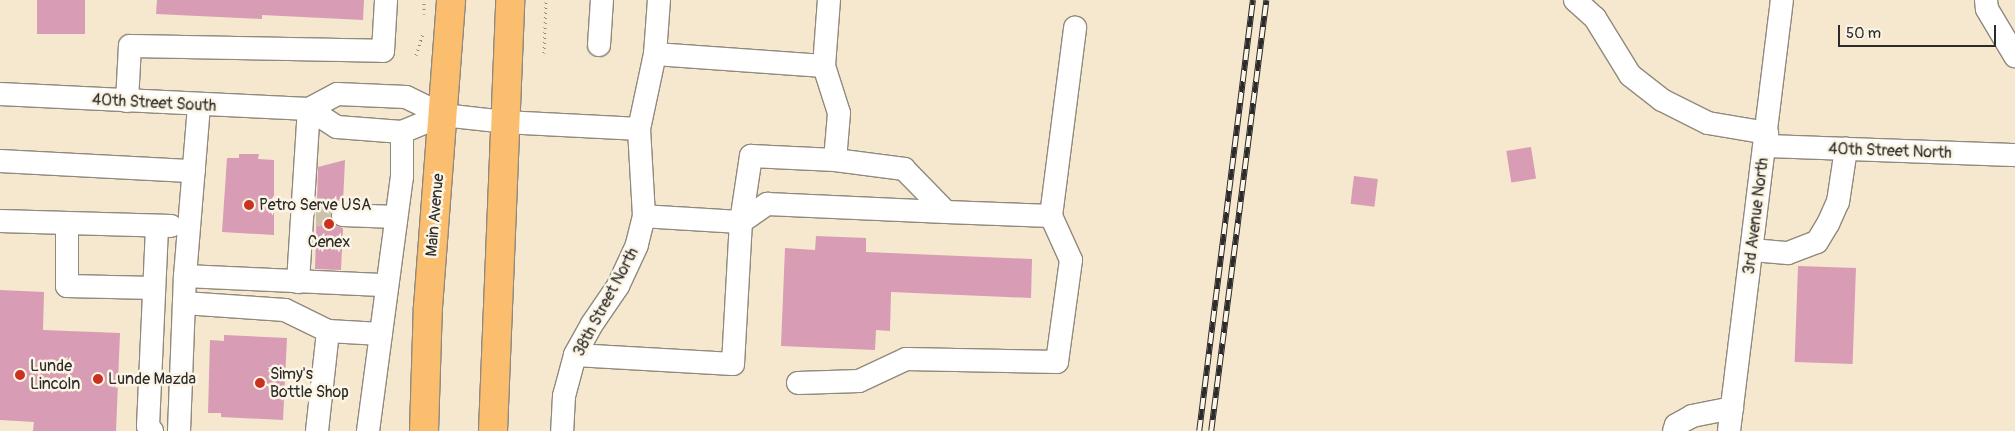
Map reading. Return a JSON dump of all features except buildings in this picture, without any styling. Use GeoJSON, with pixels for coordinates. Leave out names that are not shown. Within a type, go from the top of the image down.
{"type":"FeatureCollection","features":[{"type":"Feature","properties":{"kind":"main road","name":"Main Avenue"},"geometry":{"type":"LineString","coordinates":[[424,431],[428,307],[444,116],[450,0]]}},
{"type":"Feature","properties":{"kind":"main road"},"geometry":{"type":"LineString","coordinates":[[493,431],[510,0]]}},
{"type":"Feature","properties":{"kind":"street"},"geometry":{"type":"LineString","coordinates":[[127,101],[130,46],[383,51],[386,0]]}},
{"type":"Feature","properties":{"kind":"street"},"geometry":{"type":"LineString","coordinates":[[599,45],[602,0]]}},
{"type":"Feature","properties":{"kind":"street","name":"38th Street North"},"geometry":{"type":"LineString","coordinates":[[562,431],[564,396],[575,355],[592,324],[618,286],[637,245],[644,216],[639,129],[655,54],[659,0]]}},
{"type":"Feature","properties":{"kind":"street"},"geometry":{"type":"LineString","coordinates":[[829,0],[824,66],[839,112],[835,160]]}},
{"type":"Feature","properties":{"kind":"street","name":"40th Street North"},"geometry":{"type":"LineString","coordinates":[[1575,0],[1595,18],[1630,75],[1662,100],[1708,124],[1766,140],[1846,149],[2015,155]]}},
{"type":"Feature","properties":{"kind":"street","name":"3rd Avenue North"},"geometry":{"type":"LineString","coordinates":[[1729,431],[1782,0]]}},
{"type":"Feature","properties":{"kind":"street"},"geometry":{"type":"LineString","coordinates":[[1986,0],[1987,9],[2015,56]]}},
{"type":"Feature","properties":{"kind":"street"},"geometry":{"type":"LineString","coordinates":[[798,383],[859,381],[906,359],[1057,362],[1071,260],[1051,216],[1075,28]]}},
{"type":"Feature","properties":{"kind":"street"},"geometry":{"type":"LineString","coordinates":[[655,54],[824,66]]}},
{"type":"Feature","properties":{"kind":"street","name":"40th Street South"},"geometry":{"type":"LineString","coordinates":[[0,94],[309,109]]}},
{"type":"Feature","properties":{"kind":"street"},"geometry":{"type":"LineString","coordinates":[[309,109],[337,94],[406,97],[444,116],[505,122],[639,129]]}},
{"type":"Feature","properties":{"kind":"street"},"geometry":{"type":"LineString","coordinates":[[179,431],[185,276],[199,105]]}},
{"type":"Feature","properties":{"kind":"street"},"geometry":{"type":"LineString","coordinates":[[309,109],[337,127],[402,132],[444,116]]}},
{"type":"Feature","properties":{"kind":"street"},"geometry":{"type":"LineString","coordinates":[[298,282],[309,215],[309,109]]}},
{"type":"Feature","properties":{"kind":"street"},"geometry":{"type":"LineString","coordinates":[[368,431],[402,177],[402,132]]}},
{"type":"Feature","properties":{"kind":"street"},"geometry":{"type":"LineString","coordinates":[[1752,250],[1788,253],[1817,242],[1838,202],[1846,149]]}},
{"type":"Feature","properties":{"kind":"street"},"geometry":{"type":"LineString","coordinates":[[575,355],[733,364],[741,222],[751,156],[835,160],[904,169],[946,212]]}},
{"type":"Feature","properties":{"kind":"street"},"geometry":{"type":"LineString","coordinates":[[0,161],[194,171]]}},
{"type":"Feature","properties":{"kind":"street"},"geometry":{"type":"LineString","coordinates":[[644,216],[741,222],[768,204],[1051,216]]}},
{"type":"Feature","properties":{"kind":"street"},"geometry":{"type":"LineString","coordinates":[[343,215],[396,217]]}},
{"type":"Feature","properties":{"kind":"street"},"geometry":{"type":"LineString","coordinates":[[0,221],[189,227]]}},
{"type":"Feature","properties":{"kind":"street"},"geometry":{"type":"LineString","coordinates":[[67,223],[67,286],[154,288]]}},
{"type":"Feature","properties":{"kind":"street"},"geometry":{"type":"LineString","coordinates":[[152,431],[148,426],[157,226]]}},
{"type":"Feature","properties":{"kind":"street"},"geometry":{"type":"LineString","coordinates":[[185,276],[387,285]]}},
{"type":"Feature","properties":{"kind":"street"},"geometry":{"type":"LineString","coordinates":[[184,303],[286,310],[328,331],[381,334]]}},
{"type":"Feature","properties":{"kind":"street"},"geometry":{"type":"LineString","coordinates":[[316,431],[328,331]]}},
{"type":"Feature","properties":{"kind":"street"},"geometry":{"type":"LineString","coordinates":[[1674,431],[1676,425],[1692,416],[1732,408]]}},
{"type":"Feature","properties":{"kind":"path"},"geometry":{"type":"LineString","coordinates":[[424,0],[424,17]]}},
{"type":"Feature","properties":{"kind":"path"},"geometry":{"type":"LineString","coordinates":[[544,53],[546,0]]}},
{"type":"Feature","properties":{"kind":"path"},"geometry":{"type":"LineString","coordinates":[[416,55],[423,26]]}},
{"type":"Feature","properties":{"kind":"tunnel"},"geometry":{"type":"LineString","coordinates":[[316,215],[343,215]]}},
{"type":"Feature","properties":{"kind":"railway"},"geometry":{"type":"LineString","coordinates":[[1199,431],[1253,0]]}},
{"type":"Feature","properties":{"kind":"railway"},"geometry":{"type":"LineString","coordinates":[[1211,431],[1266,0]]}},
{"type":"Feature","properties":{"kind":"place","name":"Petro Serve USA"},"geometry":{"type":"Point","coordinates":[249,205]}},
{"type":"Feature","properties":{"kind":"place","name":"Cenex"},"geometry":{"type":"Point","coordinates":[329,224]}},
{"type":"Feature","properties":{"kind":"place","name":"Lunde Lincoln"},"geometry":{"type":"Point","coordinates":[20,375]}},
{"type":"Feature","properties":{"kind":"place","name":"Lunde Mazda"},"geometry":{"type":"Point","coordinates":[98,379]}},
{"type":"Feature","properties":{"kind":"place","name":"Simy's Bottle Shop"},"geometry":{"type":"Point","coordinates":[260,383]}}]}
